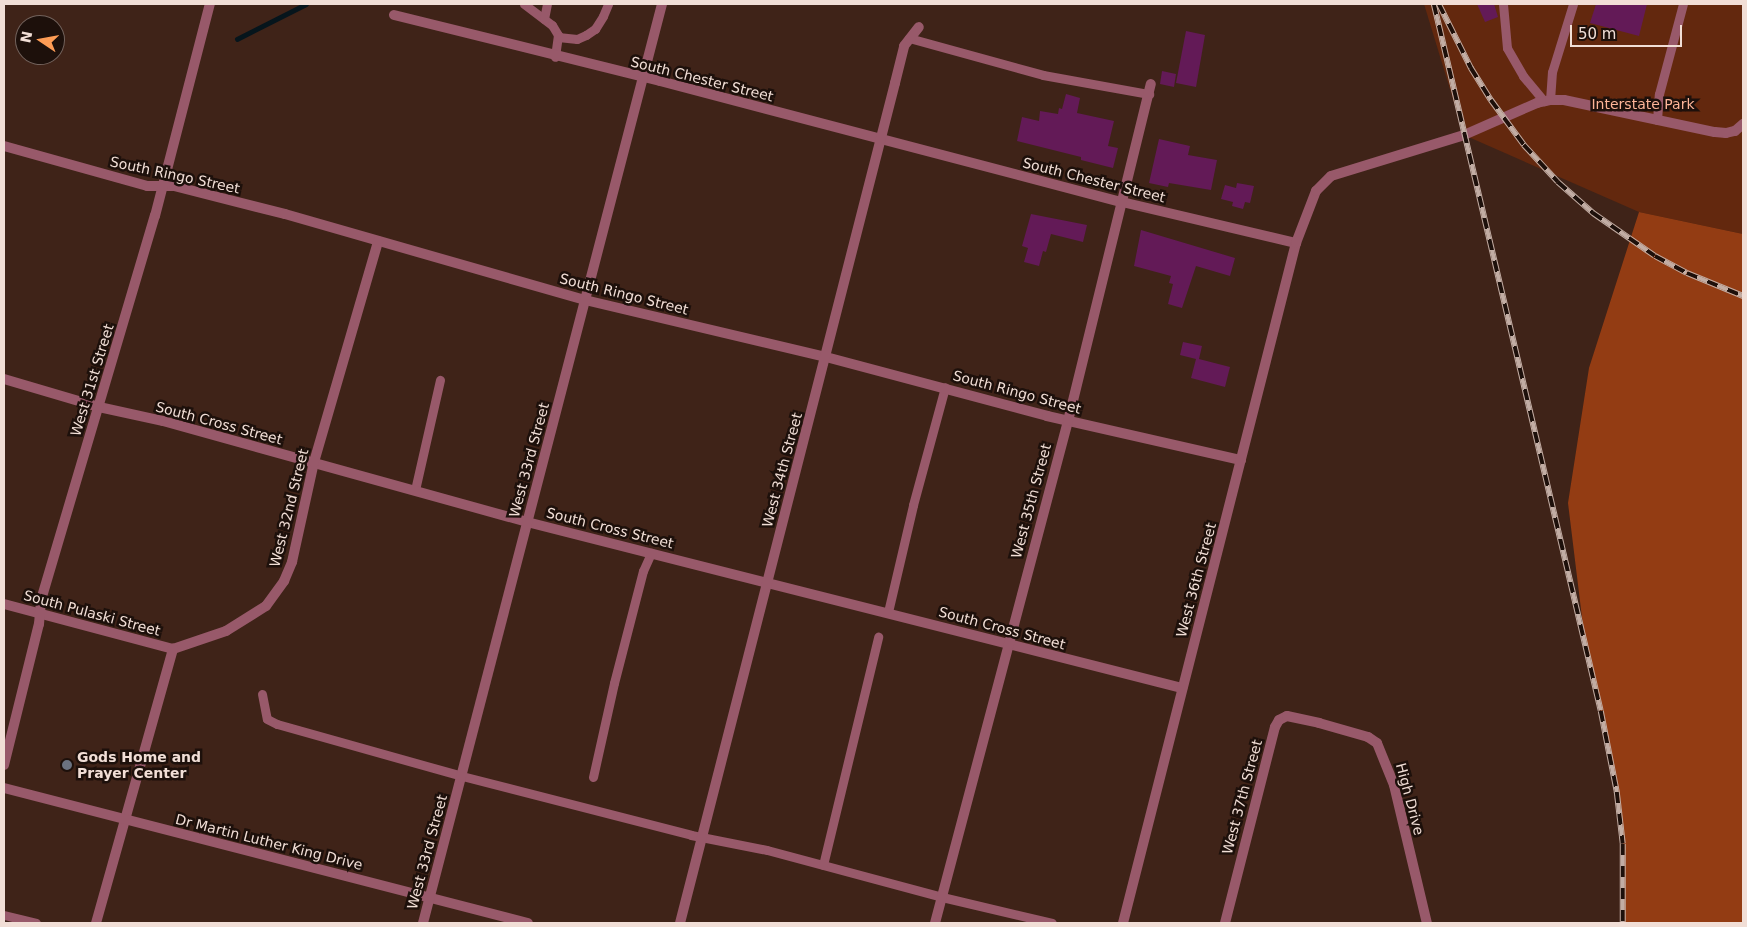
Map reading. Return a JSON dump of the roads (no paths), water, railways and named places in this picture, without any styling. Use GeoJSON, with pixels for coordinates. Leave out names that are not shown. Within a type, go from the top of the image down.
{"type":"FeatureCollection","features":[{"type":"Feature","properties":{"kind":"street","name":"West 31st Street"},"geometry":{"type":"LineString","coordinates":[[4,766],[39,624],[41,600],[163,186],[210,4]]}},
{"type":"Feature","properties":{"kind":"street","name":"West 33rd Street"},"geometry":{"type":"LineString","coordinates":[[423,923],[662,4]]}},
{"type":"Feature","properties":{"kind":"street","name":"South Chester Street"},"geometry":{"type":"LineString","coordinates":[[394,15],[642,77],[1122,202],[1296,242]]}},
{"type":"Feature","properties":{"kind":"street","name":"West 34th Street"},"geometry":{"type":"LineString","coordinates":[[680,923],[904,46],[919,27]]}},
{"type":"Feature","properties":{"kind":"street","name":"West 35th Street"},"geometry":{"type":"LineString","coordinates":[[935,923],[1068,421],[1150,89]]}},
{"type":"Feature","properties":{"kind":"street"},"geometry":{"type":"LineString","coordinates":[[1296,242],[1316,191],[1330,176],[1464,135],[1547,100],[1564,100],[1714,132],[1739,131],[1743,124]]}},
{"type":"Feature","properties":{"kind":"street","name":"South Ringo Street"},"geometry":{"type":"LineString","coordinates":[[4,146],[147,186],[174,186],[276,212],[585,300],[826,357],[1068,421],[1241,460]]}},
{"type":"Feature","properties":{"kind":"street","name":"West 32nd Street"},"geometry":{"type":"LineString","coordinates":[[173,649],[226,631],[257,613],[272,599],[292,562],[314,462],[378,241]]}},
{"type":"Feature","properties":{"kind":"street","name":"West 36th Street"},"geometry":{"type":"LineString","coordinates":[[1123,923],[1296,242]]}},
{"type":"Feature","properties":{"kind":"street","name":"South Cross Street"},"geometry":{"type":"LineString","coordinates":[[4,380],[98,407],[163,421],[527,522],[767,581],[790,589],[888,612],[1182,688]]}},
{"type":"Feature","properties":{"kind":"street","name":"South Pulaski Street"},"geometry":{"type":"LineString","coordinates":[[4,604],[173,649]]}},
{"type":"Feature","properties":{"kind":"street"},"geometry":{"type":"LineString","coordinates":[[96,923],[173,649]]}},
{"type":"Feature","properties":{"kind":"street","name":"West 37th Street"},"geometry":{"type":"LineString","coordinates":[[1225,923],[1274,727],[1279,720],[1287,716],[1319,722]]}},
{"type":"Feature","properties":{"kind":"street","name":"High Drive"},"geometry":{"type":"LineString","coordinates":[[1319,722],[1368,737],[1377,743],[1394,785],[1427,923]]}},
{"type":"Feature","properties":{"kind":"street","name":"Dr Martin Luther King Drive"},"geometry":{"type":"LineString","coordinates":[[4,788],[528,923]]}},
{"type":"Feature","properties":{"kind":"lane"},"geometry":{"type":"LineString","coordinates":[[524,4],[552,24],[558,38],[555,56]]}},
{"type":"Feature","properties":{"kind":"lane"},"geometry":{"type":"LineString","coordinates":[[544,19],[547,4]]}},
{"type":"Feature","properties":{"kind":"lane"},"geometry":{"type":"LineString","coordinates":[[558,38],[577,39],[586,35],[603,16],[608,4]]}},
{"type":"Feature","properties":{"kind":"lane"},"geometry":{"type":"LineString","coordinates":[[1503,4],[1507,48],[1523,76],[1547,100]]}},
{"type":"Feature","properties":{"kind":"lane"},"geometry":{"type":"LineString","coordinates":[[1547,100],[1552,72],[1573,4]]}},
{"type":"Feature","properties":{"kind":"lane"},"geometry":{"type":"LineString","coordinates":[[1657,120],[1659,94],[1683,4]]}},
{"type":"Feature","properties":{"kind":"lane"},"geometry":{"type":"LineString","coordinates":[[909,38],[1043,75],[1150,89]]}},
{"type":"Feature","properties":{"kind":"lane"},"geometry":{"type":"LineString","coordinates":[[415,490],[440,380]]}},
{"type":"Feature","properties":{"kind":"lane"},"geometry":{"type":"LineString","coordinates":[[888,612],[913,505],[945,387]]}},
{"type":"Feature","properties":{"kind":"lane"},"geometry":{"type":"LineString","coordinates":[[593,777],[614,683],[643,571],[651,553]]}},
{"type":"Feature","properties":{"kind":"lane"},"geometry":{"type":"LineString","coordinates":[[823,865],[878,637]]}},
{"type":"Feature","properties":{"kind":"lane"},"geometry":{"type":"LineString","coordinates":[[262,694],[267,718],[278,724],[462,776],[1052,923]]}},
{"type":"Feature","properties":{"kind":"lane"},"geometry":{"type":"LineString","coordinates":[[4,915],[36,923]]}},
{"type":"Feature","properties":{"kind":"waterway"},"geometry":{"type":"LineString","coordinates":[[237,39],[306,4]]}},
{"type":"Feature","properties":{"kind":"railway"},"geometry":{"type":"LineString","coordinates":[[1434,4],[1601,711],[1617,792],[1623,844],[1623,923]]}},
{"type":"Feature","properties":{"kind":"railway"},"geometry":{"type":"LineString","coordinates":[[1439,4],[1471,68],[1491,100],[1524,145],[1558,182],[1593,213],[1655,256],[1687,273],[1743,296]]}},
{"type":"Feature","properties":{"kind":"place","name":"Gods Home and Prayer Center"},"geometry":{"type":"Point","coordinates":[67,765]}},
{"type":"Feature","properties":{"kind":"park label","name":"Interstate Park"},"geometry":{"type":"Point","coordinates":[1643,104]}}]}
